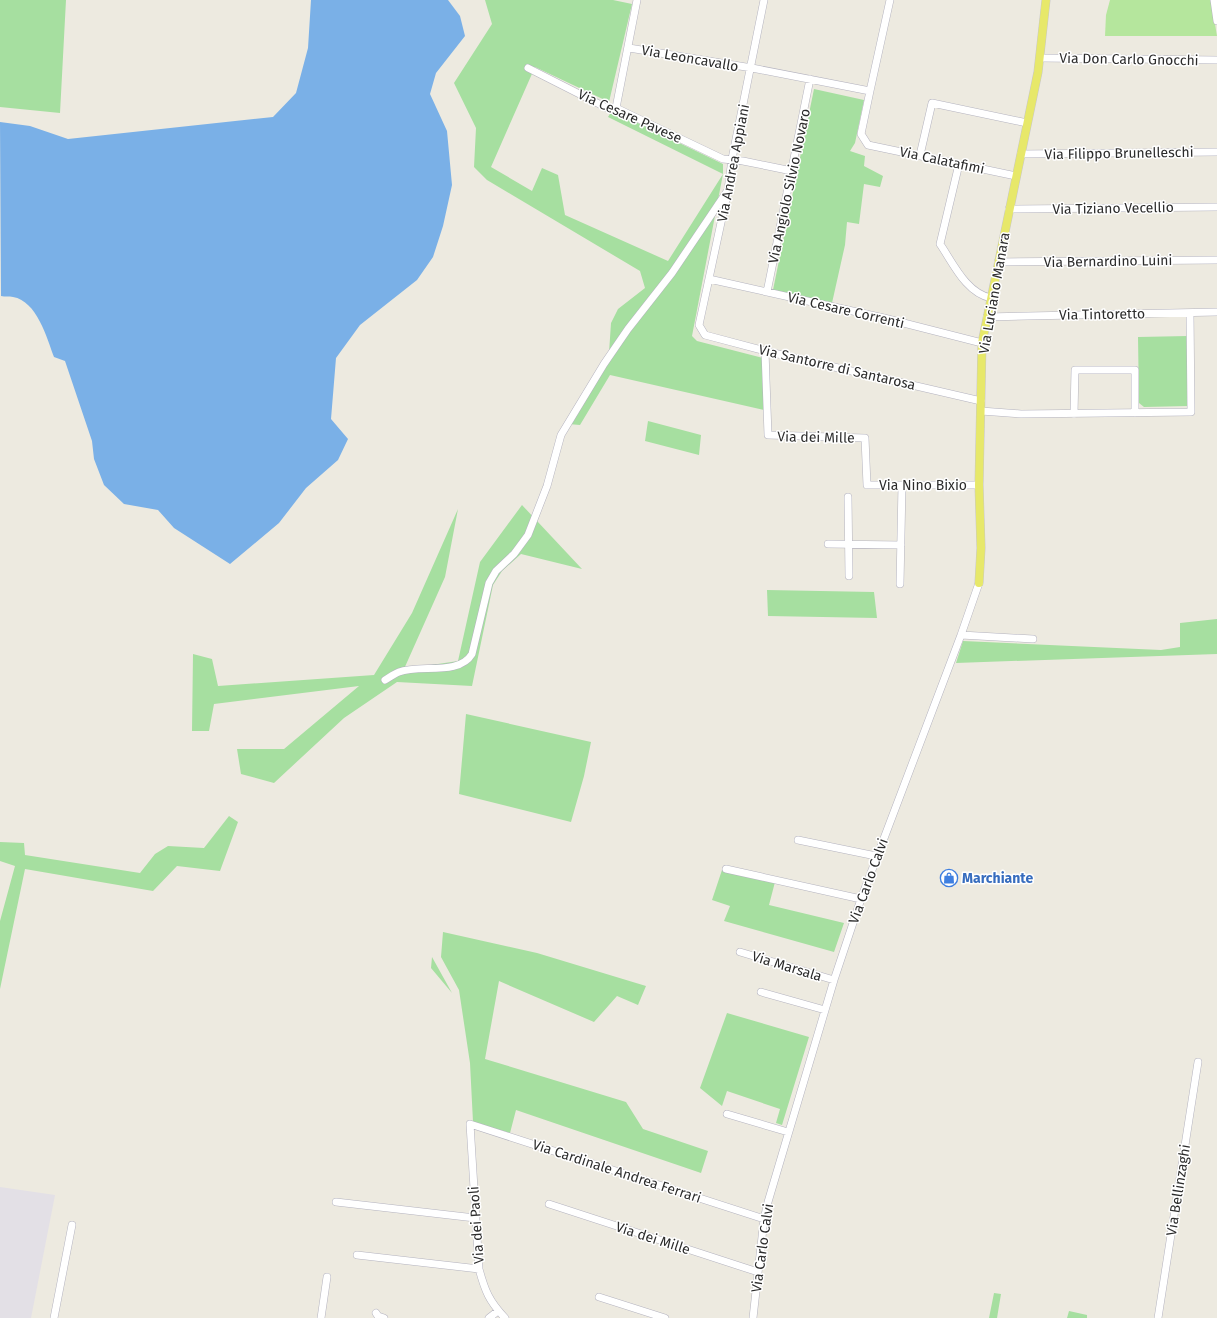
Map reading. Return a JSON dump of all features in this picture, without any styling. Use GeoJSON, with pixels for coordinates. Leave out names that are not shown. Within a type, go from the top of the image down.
{"type":"FeatureCollection","features":[{"type":"Feature","properties":{"kind":"main road","name":"Via Luciano Manara"},"geometry":{"type":"LineString","coordinates":[[979,583],[981,548],[979,485],[982,342],[1040,58],[1046,0]]}},
{"type":"Feature","properties":{"kind":"street"},"geometry":{"type":"LineString","coordinates":[[616,108],[629,48],[637,0]]}},
{"type":"Feature","properties":{"kind":"street","name":"Via Andrea Appiani"},"geometry":{"type":"LineString","coordinates":[[698,325],[728,190],[732,159],[752,68],[764,0]]}},
{"type":"Feature","properties":{"kind":"street"},"geometry":{"type":"LineString","coordinates":[[870,91],[888,0]]}},
{"type":"Feature","properties":{"kind":"street"},"geometry":{"type":"LineString","coordinates":[[1214,0],[1217,21]]}},
{"type":"Feature","properties":{"kind":"street","name":"Via Leoncavallo"},"geometry":{"type":"LineString","coordinates":[[629,48],[752,68],[870,91]]}},
{"type":"Feature","properties":{"kind":"street","name":"Via Don Carlo Gnocchi"},"geometry":{"type":"LineString","coordinates":[[1040,58],[1217,60]]}},
{"type":"Feature","properties":{"kind":"street","name":"Via Cesare Pavese"},"geometry":{"type":"LineString","coordinates":[[528,68],[607,108],[616,108],[723,159],[732,159],[792,170]]}},
{"type":"Feature","properties":{"kind":"street","name":"Via Angiolo Silvio Novaro"},"geometry":{"type":"LineString","coordinates":[[767,292],[810,79]]}},
{"type":"Feature","properties":{"kind":"street","name":"Via Calatafimi"},"geometry":{"type":"LineString","coordinates":[[870,91],[861,134],[868,145],[1016,176]]}},
{"type":"Feature","properties":{"kind":"street"},"geometry":{"type":"LineString","coordinates":[[920,155],[932,103],[1027,123]]}},
{"type":"Feature","properties":{"kind":"street","name":"Via Filippo Brunelleschi"},"geometry":{"type":"LineString","coordinates":[[1021,154],[1217,152]]}},
{"type":"Feature","properties":{"kind":"street"},"geometry":{"type":"LineString","coordinates":[[960,164],[940,244],[969,287],[983,296],[991,298]]}},
{"type":"Feature","properties":{"kind":"street"},"geometry":{"type":"LineString","coordinates":[[385,680],[399,672],[460,665],[468,660],[472,654],[488,583],[500,566],[514,554],[528,535],[547,486],[561,435],[628,329],[672,274],[728,190]]}},
{"type":"Feature","properties":{"kind":"street","name":"Via Tiziano Vecellio"},"geometry":{"type":"LineString","coordinates":[[1009,209],[1217,207]]}},
{"type":"Feature","properties":{"kind":"street","name":"Via Bernardino Luini"},"geometry":{"type":"LineString","coordinates":[[998,262],[1217,260]]}},
{"type":"Feature","properties":{"kind":"street","name":"Via Cesare Correnti"},"geometry":{"type":"LineString","coordinates":[[709,278],[982,342]]}},
{"type":"Feature","properties":{"kind":"street","name":"Via Tintoretto"},"geometry":{"type":"LineString","coordinates":[[987,317],[1217,312]]}},
{"type":"Feature","properties":{"kind":"street"},"geometry":{"type":"LineString","coordinates":[[980,411],[1021,414],[1191,412],[1190,313]]}},
{"type":"Feature","properties":{"kind":"street","name":"Via Santorre di Santarosa"},"geometry":{"type":"LineString","coordinates":[[698,325],[705,335],[765,351],[981,401]]}},
{"type":"Feature","properties":{"kind":"street","name":"Via dei Mille"},"geometry":{"type":"LineString","coordinates":[[765,351],[768,435],[865,438],[867,485]]}},
{"type":"Feature","properties":{"kind":"street"},"geometry":{"type":"LineString","coordinates":[[1074,414],[1076,370],[1134,370],[1135,413]]}},
{"type":"Feature","properties":{"kind":"street","name":"Via Nino Bixio"},"geometry":{"type":"LineString","coordinates":[[867,485],[979,485]]}},
{"type":"Feature","properties":{"kind":"street"},"geometry":{"type":"LineString","coordinates":[[900,584],[902,485]]}},
{"type":"Feature","properties":{"kind":"street"},"geometry":{"type":"LineString","coordinates":[[848,497],[849,576]]}},
{"type":"Feature","properties":{"kind":"street"},"geometry":{"type":"LineString","coordinates":[[828,544],[901,545]]}},
{"type":"Feature","properties":{"kind":"street","name":"Via Luciano Manara"},"geometry":{"type":"LineString","coordinates":[[961,635],[979,583]]}},
{"type":"Feature","properties":{"kind":"street"},"geometry":{"type":"LineString","coordinates":[[961,635],[1033,639]]}},
{"type":"Feature","properties":{"kind":"street","name":"Via Carlo Calvi"},"geometry":{"type":"LineString","coordinates":[[753,1318],[764,1219],[788,1132],[834,980],[876,856],[961,635]]}},
{"type":"Feature","properties":{"kind":"street"},"geometry":{"type":"LineString","coordinates":[[798,840],[876,856]]}},
{"type":"Feature","properties":{"kind":"street"},"geometry":{"type":"LineString","coordinates":[[726,869],[861,899]]}},
{"type":"Feature","properties":{"kind":"street","name":"Via Marsala"},"geometry":{"type":"LineString","coordinates":[[740,952],[834,980]]}},
{"type":"Feature","properties":{"kind":"street"},"geometry":{"type":"LineString","coordinates":[[761,992],[825,1010]]}},
{"type":"Feature","properties":{"kind":"street","name":"Via Bellinzaghi"},"geometry":{"type":"LineString","coordinates":[[1158,1318],[1198,1062]]}},
{"type":"Feature","properties":{"kind":"street"},"geometry":{"type":"LineString","coordinates":[[727,1114],[788,1132]]}},
{"type":"Feature","properties":{"kind":"street","name":"Via dei Paoli"},"geometry":{"type":"LineString","coordinates":[[470,1124],[479,1269],[486,1292],[498,1311],[505,1318]]}},
{"type":"Feature","properties":{"kind":"street","name":"Via Cardinale Andrea Ferrari"},"geometry":{"type":"LineString","coordinates":[[470,1124],[764,1219]]}},
{"type":"Feature","properties":{"kind":"street"},"geometry":{"type":"LineString","coordinates":[[336,1202],[475,1218]]}},
{"type":"Feature","properties":{"kind":"street","name":"Via dei Mille"},"geometry":{"type":"LineString","coordinates":[[549,1204],[758,1272]]}},
{"type":"Feature","properties":{"kind":"street"},"geometry":{"type":"LineString","coordinates":[[54,1318],[72,1225]]}},
{"type":"Feature","properties":{"kind":"street"},"geometry":{"type":"LineString","coordinates":[[357,1255],[479,1269]]}},
{"type":"Feature","properties":{"kind":"street"},"geometry":{"type":"LineString","coordinates":[[321,1318],[327,1277]]}},
{"type":"Feature","properties":{"kind":"street"},"geometry":{"type":"LineString","coordinates":[[598,1297],[665,1318]]}},
{"type":"Feature","properties":{"kind":"street"},"geometry":{"type":"LineString","coordinates":[[489,1318],[498,1311]]}},
{"type":"Feature","properties":{"kind":"street"},"geometry":{"type":"LineString","coordinates":[[376,1313],[378,1316],[384,1318]]}},
{"type":"Feature","properties":{"kind":"shaded area"},"geometry":{"type":"Polygon","coordinates":[[[0,1187],[55,1195],[31,1318],[0,1318],[0,1187]]]}},
{"type":"Feature","properties":{"kind":"green space"},"geometry":{"type":"Polygon","coordinates":[[[0,0],[66,0],[60,113],[0,107],[0,0]]]}},
{"type":"Feature","properties":{"kind":"green space"},"geometry":{"type":"Polygon","coordinates":[[[485,0],[613,0],[632,4],[609,102],[535,67],[491,167],[532,191],[542,168],[558,175],[565,215],[668,261],[723,174],[692,336],[697,341],[763,358],[764,410],[610,375],[580,425],[568,424],[609,353],[611,323],[618,309],[645,288],[640,271],[487,180],[474,167],[476,128],[454,83],[492,24],[485,0]]]}},
{"type":"Feature","properties":{"kind":"green space"},"geometry":{"type":"Polygon","coordinates":[[[1110,0],[1211,0],[1217,36],[1105,36],[1106,15],[1110,0]]]}},
{"type":"Feature","properties":{"kind":"green space"},"geometry":{"type":"Polygon","coordinates":[[[814,89],[864,100],[855,143],[850,151],[865,156],[864,166],[883,176],[880,187],[864,184],[859,224],[847,222],[845,245],[832,303],[773,290],[814,89]]]}},
{"type":"Feature","properties":{"kind":"green space"},"geometry":{"type":"Polygon","coordinates":[[[611,112],[615,112],[723,164],[723,174],[608,117],[611,112]]]}},
{"type":"Feature","properties":{"kind":"green space"},"geometry":{"type":"Polygon","coordinates":[[[1188,336],[1188,406],[1144,407],[1139,403],[1138,337],[1188,336]]]}},
{"type":"Feature","properties":{"kind":"green space"},"geometry":{"type":"Polygon","coordinates":[[[648,421],[701,435],[699,455],[645,441],[648,421]]]}},
{"type":"Feature","properties":{"kind":"green space"},"geometry":{"type":"Polygon","coordinates":[[[522,505],[582,569],[521,554],[502,571],[493,585],[472,686],[397,682],[344,718],[274,783],[241,774],[237,749],[284,749],[359,686],[214,704],[209,731],[192,731],[193,654],[212,659],[218,686],[374,675],[412,613],[458,509],[445,577],[404,669],[458,661],[480,562],[522,505]]]}},
{"type":"Feature","properties":{"kind":"green space"},"geometry":{"type":"Polygon","coordinates":[[[767,590],[874,592],[877,618],[768,616],[767,590]]]}},
{"type":"Feature","properties":{"kind":"green space"},"geometry":{"type":"Polygon","coordinates":[[[1217,619],[1217,654],[956,663],[963,641],[1161,650],[1180,647],[1180,623],[1217,619]]]}},
{"type":"Feature","properties":{"kind":"green space"},"geometry":{"type":"Polygon","coordinates":[[[466,714],[591,742],[584,776],[571,822],[459,794],[466,714]]]}},
{"type":"Feature","properties":{"kind":"green space"},"geometry":{"type":"Polygon","coordinates":[[[229,816],[238,822],[220,871],[177,866],[153,891],[25,869],[0,989],[0,921],[15,866],[0,861],[0,842],[24,843],[25,855],[140,873],[155,854],[168,846],[204,848],[229,816]]]}},
{"type":"Feature","properties":{"kind":"green space"},"geometry":{"type":"Polygon","coordinates":[[[722,870],[775,882],[769,905],[844,923],[834,952],[724,921],[730,906],[712,900],[722,870]]]}},
{"type":"Feature","properties":{"kind":"green space"},"geometry":{"type":"Polygon","coordinates":[[[443,932],[537,953],[646,986],[638,1005],[617,996],[594,1022],[499,981],[485,1059],[626,1102],[643,1129],[708,1151],[701,1173],[516,1110],[510,1133],[473,1122],[470,1063],[459,990],[441,957],[443,932]]]}},
{"type":"Feature","properties":{"kind":"green space"},"geometry":{"type":"Polygon","coordinates":[[[432,957],[452,993],[431,968],[432,957]]]}},
{"type":"Feature","properties":{"kind":"green space"},"geometry":{"type":"Polygon","coordinates":[[[727,1013],[809,1037],[782,1125],[776,1123],[780,1109],[727,1091],[722,1106],[700,1088],[727,1013]]]}},
{"type":"Feature","properties":{"kind":"green space"},"geometry":{"type":"Polygon","coordinates":[[[994,1293],[1001,1294],[997,1318],[989,1318],[994,1293]]]}},
{"type":"Feature","properties":{"kind":"green space"},"geometry":{"type":"Polygon","coordinates":[[[1069,1311],[1087,1315],[1087,1318],[1067,1318],[1069,1311]]]}},
{"type":"Feature","properties":{"kind":"water"},"geometry":{"type":"Polygon","coordinates":[[[311,0],[448,0],[460,16],[465,36],[436,73],[430,94],[447,131],[452,185],[443,226],[433,257],[417,280],[360,325],[336,358],[331,419],[348,439],[338,460],[306,488],[279,523],[230,564],[174,528],[158,510],[124,504],[104,485],[94,459],[92,441],[65,361],[54,357],[40,321],[29,305],[13,297],[1,296],[0,122],[30,126],[68,139],[273,117],[296,93],[308,48],[311,0]]]}},
{"type":"Feature","properties":{"kind":"place","name":"Marchiante"},"geometry":{"type":"Point","coordinates":[949,878]}}]}
